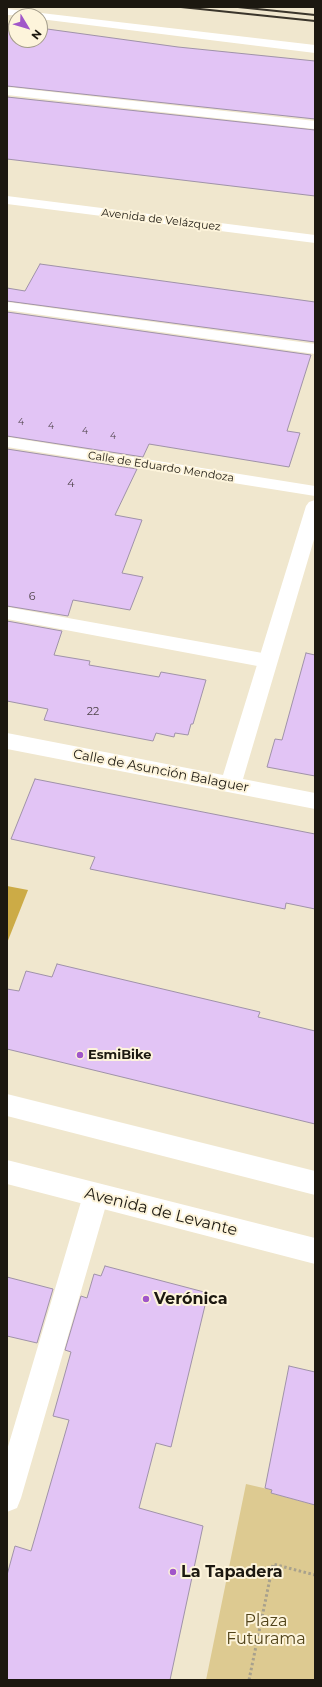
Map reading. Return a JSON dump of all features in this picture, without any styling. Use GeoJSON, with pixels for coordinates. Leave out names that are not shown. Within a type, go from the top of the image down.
{"type":"FeatureCollection","features":[{"type":"Feature","properties":{"kind":"street","name":"Avenida de Velázquez"},"geometry":{"type":"LineString","coordinates":[[7,188],[315,225]]}},
{"type":"Feature","properties":{"kind":"street","name":"Avenida de Velázquez"},"geometry":{"type":"LineString","coordinates":[[7,200],[315,239]]}},
{"type":"Feature","properties":{"kind":"street"},"geometry":{"type":"LineString","coordinates":[[231,784],[315,506]]}},
{"type":"Feature","properties":{"kind":"street","name":"Calle de Asunción Balaguer"},"geometry":{"type":"LineString","coordinates":[[8,743],[315,801]]}},
{"type":"Feature","properties":{"kind":"street"},"geometry":{"type":"LineString","coordinates":[[7,1105],[315,1183]]}},
{"type":"Feature","properties":{"kind":"street","name":"Avenida de Levante"},"geometry":{"type":"LineString","coordinates":[[7,1172],[315,1251]]}},
{"type":"Feature","properties":{"kind":"lane"},"geometry":{"type":"LineString","coordinates":[[48,17],[315,49]]}},
{"type":"Feature","properties":{"kind":"lane"},"geometry":{"type":"LineString","coordinates":[[7,91],[315,125]]}},
{"type":"Feature","properties":{"kind":"lane"},"geometry":{"type":"LineString","coordinates":[[7,306],[315,349]]}},
{"type":"Feature","properties":{"kind":"lane","name":"Calle de Eduardo Mendoza"},"geometry":{"type":"LineString","coordinates":[[7,442],[315,491]]}},
{"type":"Feature","properties":{"kind":"lane"},"geometry":{"type":"LineString","coordinates":[[7,613],[268,661]]}},
{"type":"Feature","properties":{"kind":"lane"},"geometry":{"type":"LineString","coordinates":[[7,1498],[96,1195]]}},
{"type":"Feature","properties":{"kind":"path"},"geometry":{"type":"LineString","coordinates":[[249,1680],[273,1564],[315,1576]]}},
{"type":"Feature","properties":{"kind":"green space","name":"Plaza Futurama"},"geometry":{"type":"Polygon","coordinates":[[[246,1484],[272,1490],[271,1493],[315,1505],[315,1680],[206,1680],[246,1484]]]}},
{"type":"Feature","properties":{"kind":"shaded area"},"geometry":{"type":"Polygon","coordinates":[[[7,886],[28,890],[7,943],[7,886]]]}},
{"type":"Feature","properties":{"kind":"building"},"geometry":{"type":"Polygon","coordinates":[[[7,24],[8,48],[48,48],[48,29],[178,47],[315,61],[315,119],[7,86],[7,24]]]}},
{"type":"Feature","properties":{"kind":"building"},"geometry":{"type":"Polygon","coordinates":[[[7,97],[315,130],[315,196],[7,159],[7,97]]]}},
{"type":"Feature","properties":{"kind":"building"},"geometry":{"type":"Polygon","coordinates":[[[40,264],[315,302],[315,342],[7,301],[7,288],[25,291],[40,264]]]}},
{"type":"Feature","properties":{"kind":"building"},"geometry":{"type":"Polygon","coordinates":[[[7,312],[311,355],[287,431],[300,433],[289,467],[149,444],[143,457],[7,436],[7,312]]]}},
{"type":"Feature","properties":{"kind":"building"},"geometry":{"type":"Polygon","coordinates":[[[7,449],[137,469],[115,515],[142,520],[122,573],[143,577],[130,610],[73,600],[68,616],[7,606],[7,449]]]}},
{"type":"Feature","properties":{"kind":"building"},"geometry":{"type":"Polygon","coordinates":[[[7,621],[62,631],[54,655],[90,661],[89,665],[159,677],[161,672],[206,680],[193,724],[191,724],[188,735],[175,733],[174,737],[156,733],[153,741],[44,720],[48,709],[7,701],[7,621]]]}},
{"type":"Feature","properties":{"kind":"building"},"geometry":{"type":"Polygon","coordinates":[[[306,653],[315,655],[315,776],[267,767],[275,739],[282,740],[306,653]]]}},
{"type":"Feature","properties":{"kind":"building"},"geometry":{"type":"Polygon","coordinates":[[[35,779],[315,834],[315,909],[286,903],[285,909],[90,869],[95,857],[11,839],[35,779]]]}},
{"type":"Feature","properties":{"kind":"building"},"geometry":{"type":"Polygon","coordinates":[[[57,964],[260,1012],[258,1017],[315,1031],[315,1124],[7,1049],[7,989],[19,991],[26,971],[52,977],[57,964]]]}},
{"type":"Feature","properties":{"kind":"building"},"geometry":{"type":"Polygon","coordinates":[[[105,1266],[208,1293],[171,1447],[156,1443],[139,1508],[203,1526],[170,1680],[7,1680],[7,1575],[15,1546],[31,1551],[69,1420],[53,1416],[71,1352],[65,1350],[81,1296],[87,1298],[94,1274],[101,1276],[105,1266]]]}},
{"type":"Feature","properties":{"kind":"building"},"geometry":{"type":"Polygon","coordinates":[[[7,1277],[53,1289],[37,1343],[7,1336],[7,1277]]]}},
{"type":"Feature","properties":{"kind":"building"},"geometry":{"type":"Polygon","coordinates":[[[289,1366],[315,1372],[315,1505],[271,1493],[272,1490],[265,1488],[289,1366]]]}},
{"type":"Feature","properties":{"kind":"railway"},"geometry":{"type":"LineString","coordinates":[[181,7],[315,21]]}},
{"type":"Feature","properties":{"kind":"railway"},"geometry":{"type":"LineString","coordinates":[[238,7],[315,15]]}},
{"type":"Feature","properties":{"kind":"place","name":"EsmiBike"},"geometry":{"type":"Point","coordinates":[80,1055]}},
{"type":"Feature","properties":{"kind":"place","name":"Verónica"},"geometry":{"type":"Point","coordinates":[146,1299]}},
{"type":"Feature","properties":{"kind":"place","name":"La Tapadera"},"geometry":{"type":"Point","coordinates":[173,1572]}}]}
